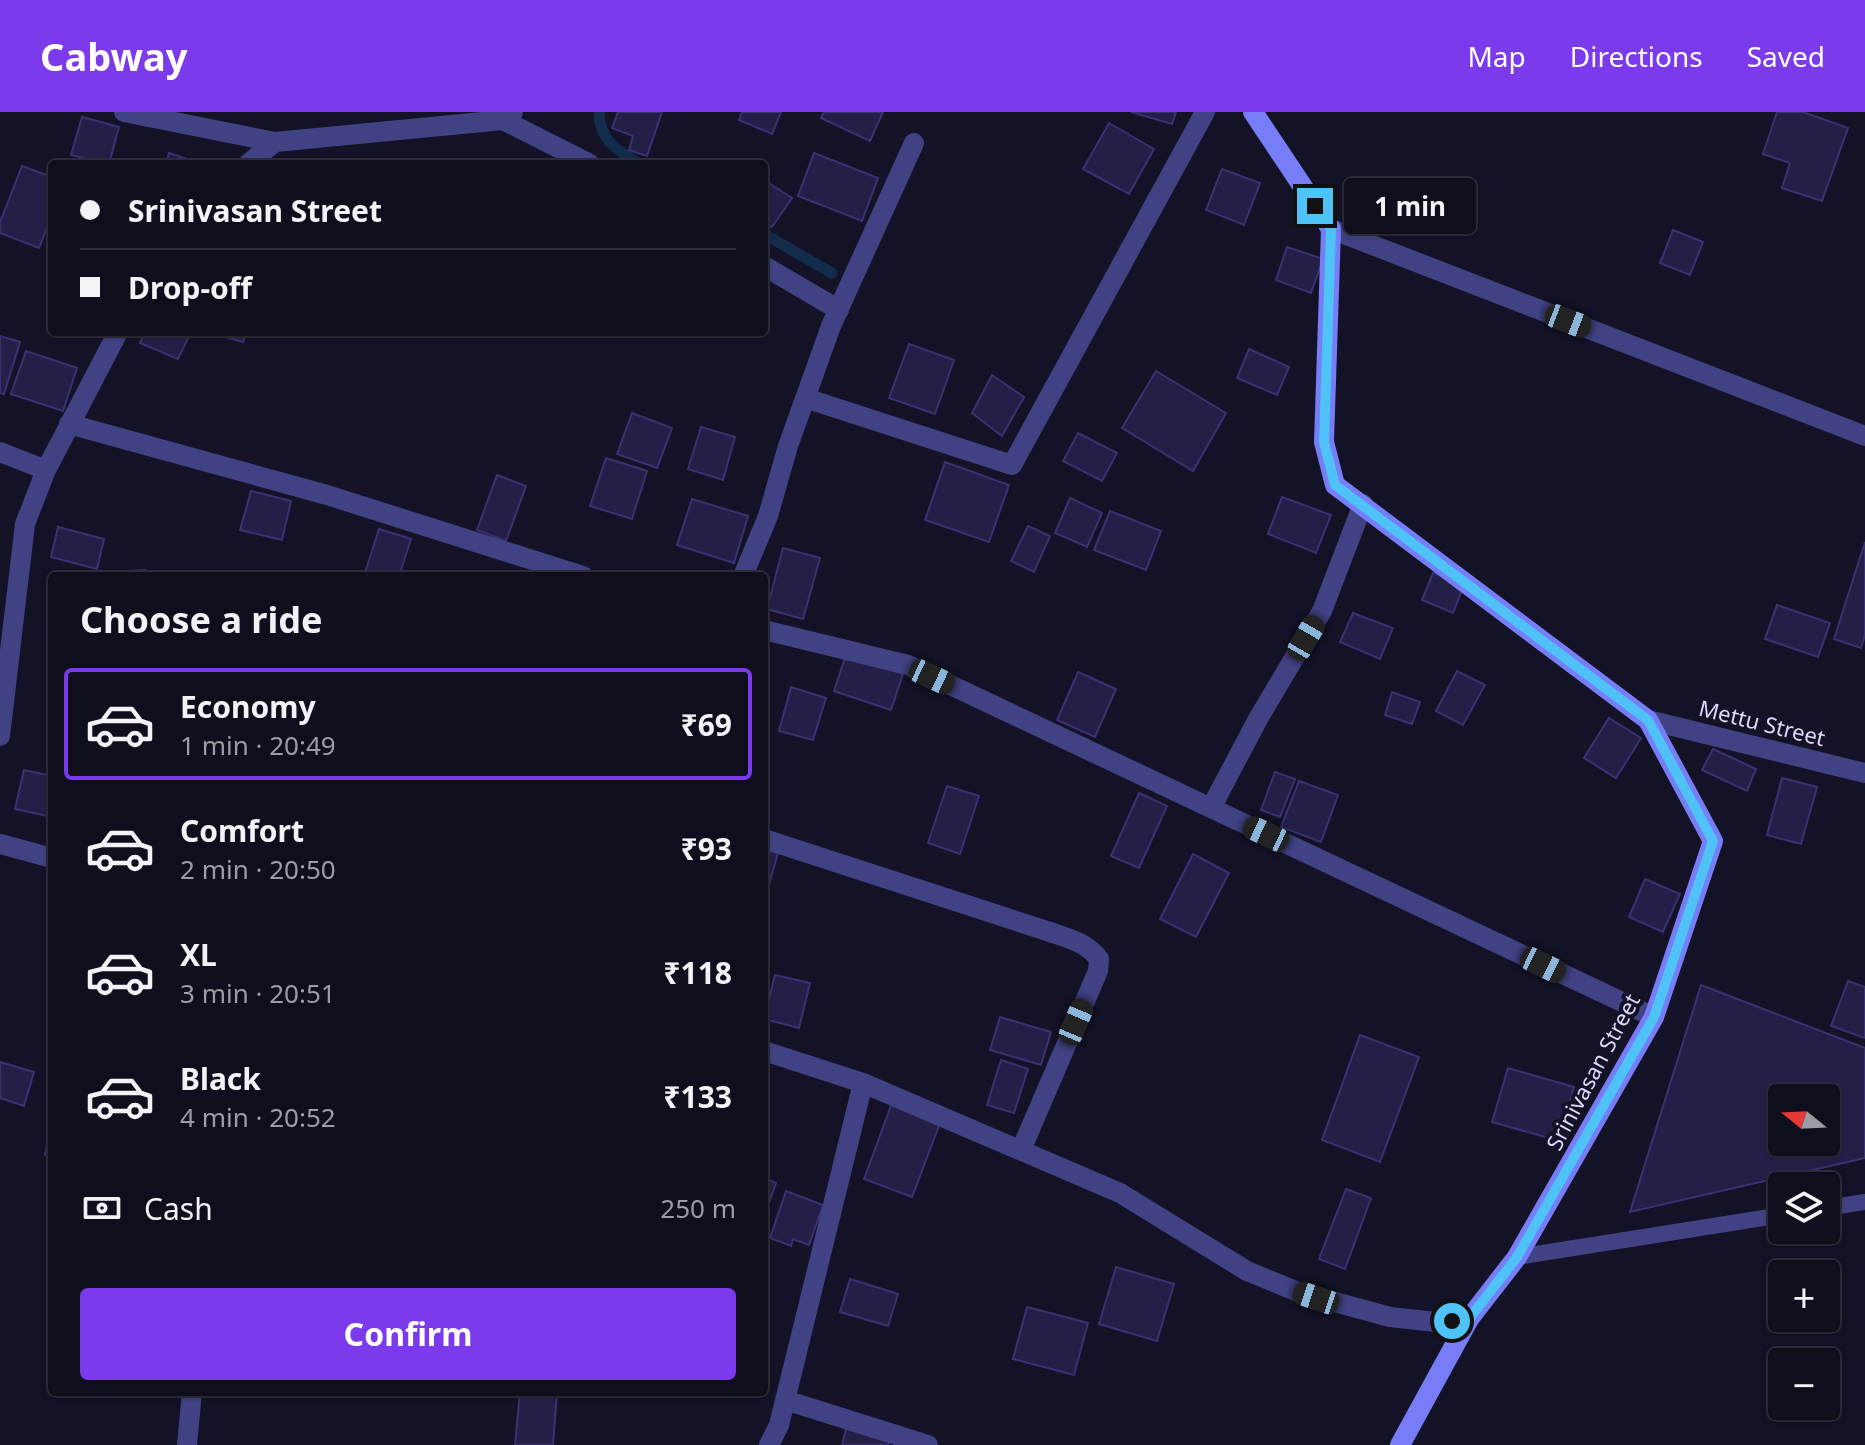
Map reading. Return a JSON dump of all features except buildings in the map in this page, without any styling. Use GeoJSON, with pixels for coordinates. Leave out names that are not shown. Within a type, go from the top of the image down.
{"type":"FeatureCollection","features":[{"type":"Feature","properties":{"kind":"street"},"geometry":{"type":"LineString","coordinates":[[124,112],[275,142],[508,116],[583,160]]}},
{"type":"Feature","properties":{"kind":"street"},"geometry":{"type":"LineString","coordinates":[[805,398],[1012,465],[1205,112]]}},
{"type":"Feature","properties":{"kind":"street"},"geometry":{"type":"LineString","coordinates":[[1253,112],[1331,229],[1865,436]]}},
{"type":"Feature","properties":{"kind":"street"},"geometry":{"type":"LineString","coordinates":[[253,160],[275,142]]}},
{"type":"Feature","properties":{"kind":"street"},"geometry":{"type":"LineString","coordinates":[[745,572],[768,516],[788,446],[839,310],[914,143]]}},
{"type":"Feature","properties":{"kind":"street","name":"Srinivasan Street"},"geometry":{"type":"LineString","coordinates":[[1331,229],[1324,442],[1335,485],[1648,720],[1713,841],[1654,1017],[1517,1257],[1469,1319],[1400,1445]]}},
{"type":"Feature","properties":{"kind":"street"},"geometry":{"type":"LineString","coordinates":[[768,268],[839,310]]}},
{"type":"Feature","properties":{"kind":"street"},"geometry":{"type":"LineString","coordinates":[[0,736],[25,524],[46,470],[116,336]]}},
{"type":"Feature","properties":{"kind":"street"},"geometry":{"type":"LineString","coordinates":[[69,424],[327,495],[570,572]]}},
{"type":"Feature","properties":{"kind":"street"},"geometry":{"type":"LineString","coordinates":[[0,452],[46,470]]}},
{"type":"Feature","properties":{"kind":"street"},"geometry":{"type":"LineString","coordinates":[[1211,808],[1258,719],[1322,611],[1363,504]]}},
{"type":"Feature","properties":{"kind":"street"},"geometry":{"type":"LineString","coordinates":[[768,631],[908,665],[1654,1017]]}},
{"type":"Feature","properties":{"kind":"street","name":"Mettu Street"},"geometry":{"type":"LineString","coordinates":[[1648,720],[1865,773]]}},
{"type":"Feature","properties":{"kind":"street"},"geometry":{"type":"LineString","coordinates":[[768,840],[1047,931],[1093,950],[1099,959],[1098,971],[1021,1150]]}},
{"type":"Feature","properties":{"kind":"street"},"geometry":{"type":"LineString","coordinates":[[0,844],[48,857]]}},
{"type":"Feature","properties":{"kind":"street"},"geometry":{"type":"LineString","coordinates":[[768,1052],[863,1083],[1120,1193],[1247,1271],[1298,1292],[1390,1317],[1436,1322],[1469,1319]]}},
{"type":"Feature","properties":{"kind":"street"},"geometry":{"type":"LineString","coordinates":[[769,1445],[779,1425],[863,1083]]}},
{"type":"Feature","properties":{"kind":"street"},"geometry":{"type":"LineString","coordinates":[[187,1445],[192,1396]]}},
{"type":"Feature","properties":{"kind":"street"},"geometry":{"type":"LineString","coordinates":[[785,1400],[928,1445]]}},
{"type":"Feature","properties":{"kind":"lane"},"geometry":{"type":"LineString","coordinates":[[1840,1206],[1865,1202]]}},
{"type":"Feature","properties":{"kind":"lane"},"geometry":{"type":"LineString","coordinates":[[1517,1257],[1768,1217]]}},
{"type":"Feature","properties":{"kind":"waterway"},"geometry":{"type":"LineString","coordinates":[[599,112],[602,130],[611,144],[634,160]]}},
{"type":"Feature","properties":{"kind":"waterway"},"geometry":{"type":"LineString","coordinates":[[768,236],[832,273]]}},
{"type":"Feature","properties":{"kind":"route"},"geometry":{"type":"LineString","coordinates":[[1315,206],[1331,229],[1324,442],[1335,485],[1648,720],[1713,841],[1654,1017],[1517,1257],[1469,1319],[1452,1321]]}}]}
